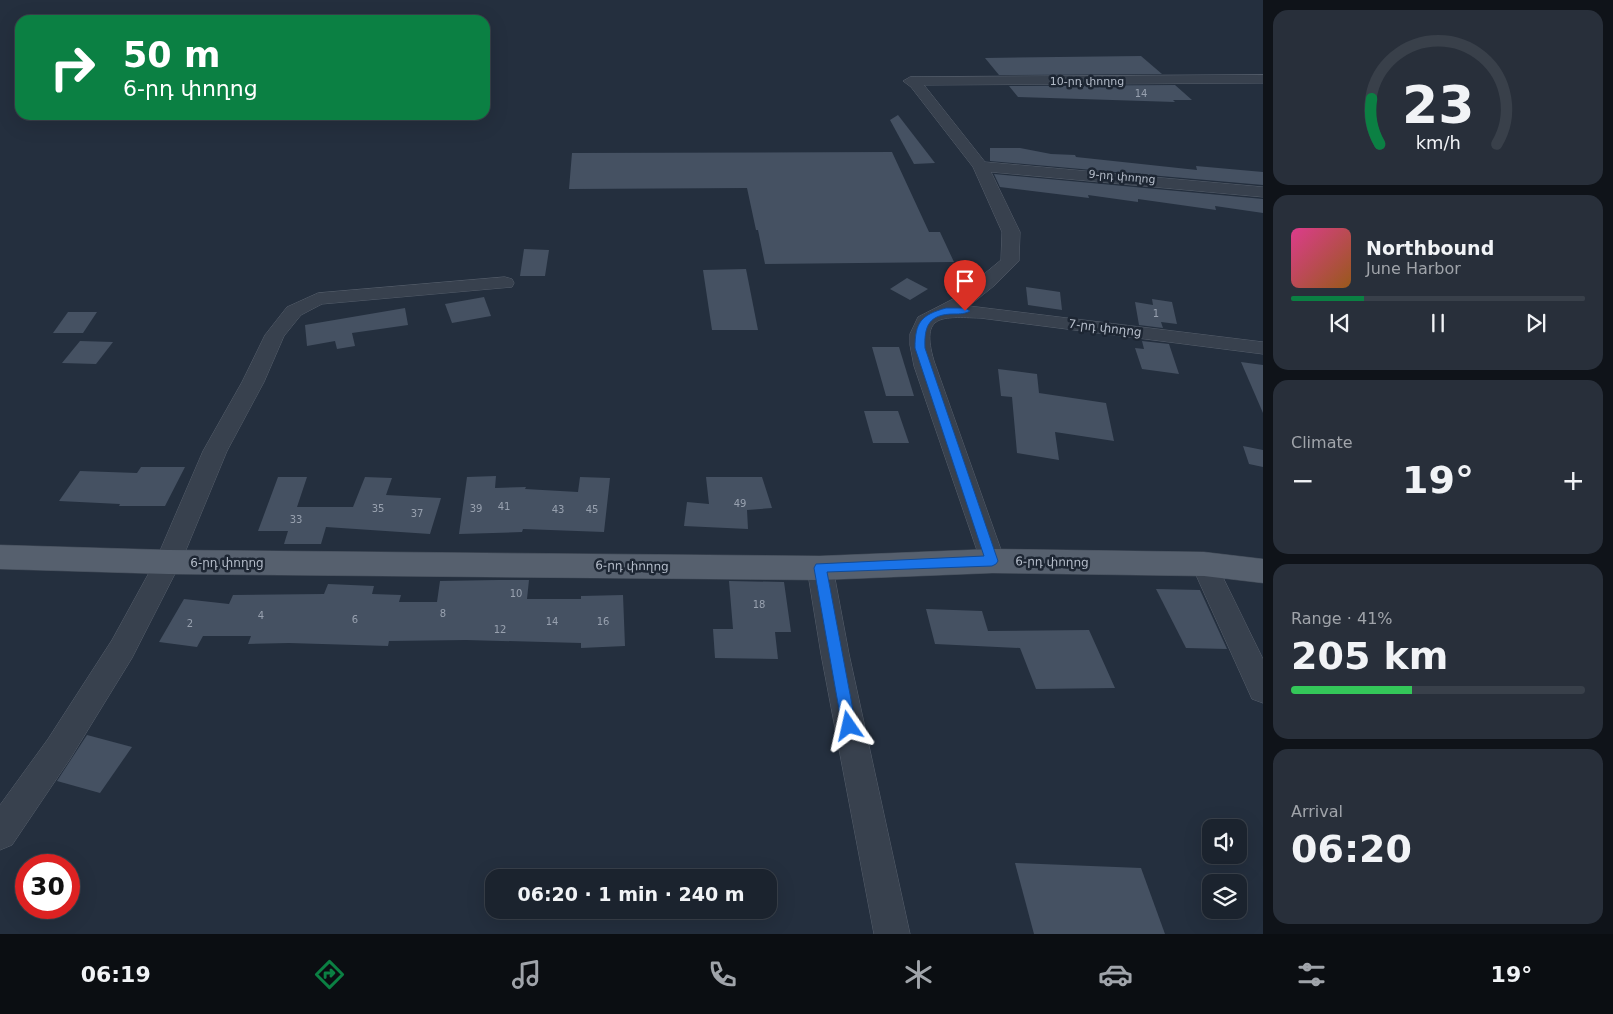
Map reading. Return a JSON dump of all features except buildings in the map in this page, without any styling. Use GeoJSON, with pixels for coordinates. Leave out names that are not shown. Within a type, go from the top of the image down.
{"type":"FeatureCollection","features":[{"type":"Feature","properties":{"kind":"main road","name":"6-րդ փողոց"},"geometry":{"type":"LineString","coordinates":[[0,557],[168,562],[820,568],[992,561],[1204,564],[1263,570]]}},
{"type":"Feature","properties":{"kind":"street","name":"10-րդ փողոց"},"geometry":{"type":"LineString","coordinates":[[980,166],[916,84],[910,82],[1263,79]]}},
{"type":"Feature","properties":{"kind":"street","name":"9-րդ փողոց"},"geometry":{"type":"LineString","coordinates":[[980,166],[1263,192]]}},
{"type":"Feature","properties":{"kind":"street"},"geometry":{"type":"LineString","coordinates":[[980,166],[1011,232],[1010,262],[988,282],[946,311],[929,317],[923,323],[920,335],[920,348],[992,561]]}},
{"type":"Feature","properties":{"kind":"street"},"geometry":{"type":"LineString","coordinates":[[0,833],[95,694],[168,562],[215,451],[275,335],[294,311],[318,300],[505,283]]}},
{"type":"Feature","properties":{"kind":"street","name":"7-րդ փողոց"},"geometry":{"type":"LineString","coordinates":[[946,311],[980,312],[1263,348]]}},
{"type":"Feature","properties":{"kind":"street"},"geometry":{"type":"LineString","coordinates":[[1204,564],[1263,690]]}},
{"type":"Feature","properties":{"kind":"street"},"geometry":{"type":"LineString","coordinates":[[820,568],[835,654],[892,934]]}},
{"type":"Feature","properties":{"kind":"route"},"geometry":{"type":"LineString","coordinates":[[849,726],[820,568],[992,561],[920,348],[920,335],[923,323],[929,317],[946,311],[965,311]]}}]}
